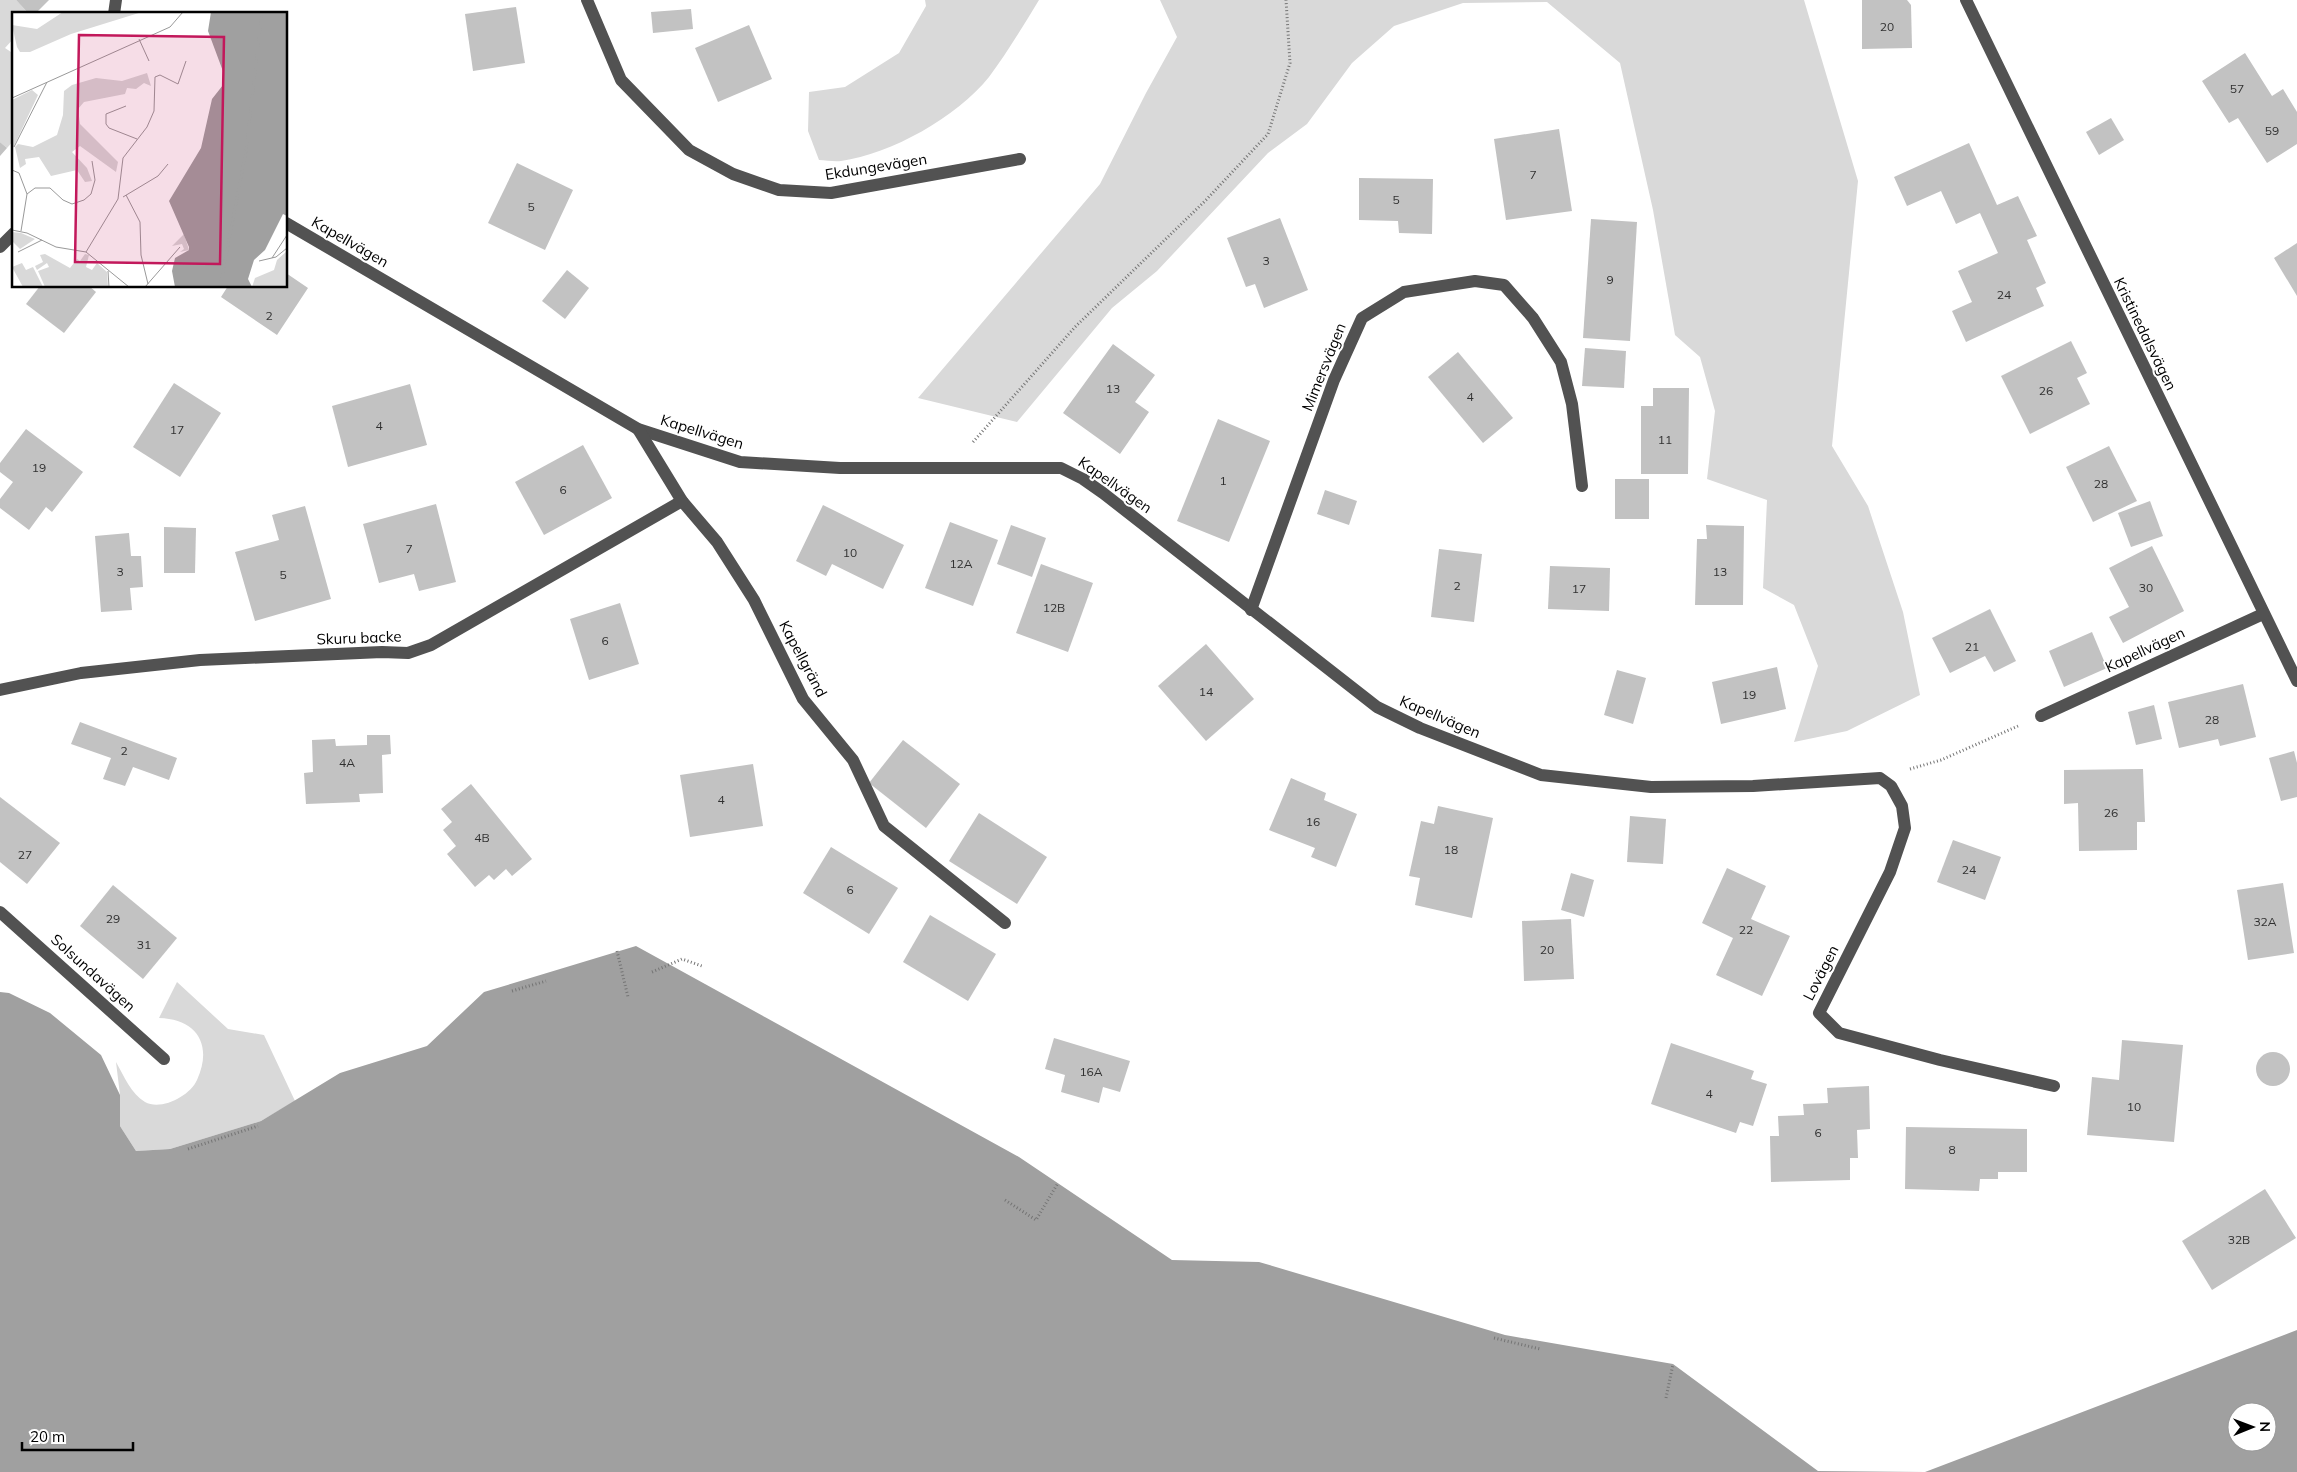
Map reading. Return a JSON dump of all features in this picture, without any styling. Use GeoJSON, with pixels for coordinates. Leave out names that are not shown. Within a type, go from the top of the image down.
{"type":"FeatureCollection","features":[{"type":"Feature","properties":{"kind":"street","name":"Ekdungevägen"},"geometry":{"type":"LineString","coordinates":[[587,0],[621,80],[689,150],[733,174],[779,190],[831,194],[1020,159]]}},
{"type":"Feature","properties":{"kind":"street","name":"Kristinedalsvägen"},"geometry":{"type":"LineString","coordinates":[[1966,0],[2297,681]]}},
{"type":"Feature","properties":{"kind":"street","name":"Kapellvägen"},"geometry":{"type":"LineString","coordinates":[[288,224],[638,429],[740,462],[840,468],[1061,468],[1083,479],[1103,493],[1377,707],[1420,728],[1542,775],[1652,787],[1753,786],[1880,778]]}},
{"type":"Feature","properties":{"kind":"street"},"geometry":{"type":"LineString","coordinates":[[0,247],[12,235]]}},
{"type":"Feature","properties":{"kind":"street","name":"Mimersvägen"},"geometry":{"type":"LineString","coordinates":[[1251,610],[1334,380],[1362,318],[1404,292],[1475,280],[1504,285],[1533,318],[1561,362],[1572,404],[1582,486]]}},
{"type":"Feature","properties":{"kind":"street","name":"Kapellgränd"},"geometry":{"type":"LineString","coordinates":[[638,429],[682,502],[717,542],[754,600],[803,700],[853,760],[884,826],[1005,923]]}},
{"type":"Feature","properties":{"kind":"street","name":"Skuru backe"},"geometry":{"type":"LineString","coordinates":[[0,690],[81,673],[200,660],[382,652],[408,653],[431,645],[682,502]]}},
{"type":"Feature","properties":{"kind":"street","name":"Kapellvägen"},"geometry":{"type":"LineString","coordinates":[[2041,716],[2263,614]]}},
{"type":"Feature","properties":{"kind":"street","name":"Lovägen"},"geometry":{"type":"LineString","coordinates":[[1880,778],[1891,786],[1902,806],[1905,828],[1890,872],[1819,1013],[1839,1033],[1940,1060],[2054,1086]]}},
{"type":"Feature","properties":{"kind":"street","name":"Solsundavägen"},"geometry":{"type":"LineString","coordinates":[[0,912],[164,1059]]}},
{"type":"Feature","properties":{"kind":"path"},"geometry":{"type":"LineString","coordinates":[[951,467],[1075,326],[1206,200],[1268,134],[1290,63],[1286,0]]}},
{"type":"Feature","properties":{"kind":"path"},"geometry":{"type":"LineString","coordinates":[[1914,775],[1909,769],[1941,760],[2041,716]]}},
{"type":"Feature","properties":{"kind":"path"},"geometry":{"type":"LineString","coordinates":[[617,951],[628,997]]}},
{"type":"Feature","properties":{"kind":"path"},"geometry":{"type":"LineString","coordinates":[[652,972],[682,959],[702,966]]}},
{"type":"Feature","properties":{"kind":"path"},"geometry":{"type":"LineString","coordinates":[[512,990],[546,981]]}},
{"type":"Feature","properties":{"kind":"path"},"geometry":{"type":"LineString","coordinates":[[188,1149],[258,1126]]}},
{"type":"Feature","properties":{"kind":"path"},"geometry":{"type":"LineString","coordinates":[[1006,1200],[1036,1220],[1058,1183]]}},
{"type":"Feature","properties":{"kind":"path"},"geometry":{"type":"LineString","coordinates":[[1494,1338],[1540,1349]]}},
{"type":"Feature","properties":{"kind":"path"},"geometry":{"type":"LineString","coordinates":[[1666,1398],[1673,1364]]}},
{"type":"Feature","properties":{"kind":"shaded area"},"geometry":{"type":"Polygon","coordinates":[[[0,0],[16,0],[27,12],[12,12],[12,40],[5,48],[12,53],[12,142],[7,148],[0,142],[0,0]]]}},
{"type":"Feature","properties":{"kind":"shaded area"},"geometry":{"type":"Polygon","coordinates":[[[925,0],[1039,0],[1009,49],[989,77],[976,92],[959,106],[922,131],[881,151],[841,161],[819,160],[808,131],[809,92],[845,87],[899,53],[926,6],[925,0]]]}},
{"type":"Feature","properties":{"kind":"shaded area"},"geometry":{"type":"Polygon","coordinates":[[[1160,0],[1804,0],[1858,181],[1832,446],[1868,506],[1903,612],[1920,695],[1847,731],[1794,742],[1818,666],[1794,605],[1763,588],[1767,500],[1707,479],[1715,411],[1700,357],[1675,335],[1653,210],[1620,63],[1547,2],[1463,3],[1394,26],[1352,63],[1307,124],[1268,153],[1157,271],[1112,308],[1017,422],[918,398],[1100,184],[1177,37],[1160,0]]]}},
{"type":"Feature","properties":{"kind":"shaded area"},"geometry":{"type":"Polygon","coordinates":[[[636,946],[1019,1157],[1172,1260],[1259,1262],[1505,1335],[1673,1364],[1818,1471],[1925,1472],[0,1472],[0,992],[9,993],[50,1013],[101,1055],[120,1095],[120,1126],[136,1151],[170,1149],[261,1121],[340,1073],[427,1046],[484,992],[636,946]]]}},
{"type":"Feature","properties":{"kind":"shaded area"},"geometry":{"type":"Polygon","coordinates":[[[177,982],[228,1029],[264,1035],[295,1101],[261,1121],[170,1149],[136,1151],[120,1126],[120,1095],[116,1062],[128,1084],[140,1099],[159,1105],[174,1100],[188,1091],[197,1080],[202,1067],[202,1045],[192,1029],[183,1023],[159,1018],[177,982]]]}},
{"type":"Feature","properties":{"kind":"shaded area"},"geometry":{"type":"Polygon","coordinates":[[[2297,1330],[2297,1472],[1925,1472],[2297,1330]]]}},
{"type":"Feature","properties":{"kind":"building"},"geometry":{"type":"Polygon","coordinates":[[[16,0],[49,0],[37,12],[27,12],[16,0]]]}},
{"type":"Feature","properties":{"kind":"building"},"geometry":{"type":"Polygon","coordinates":[[[1862,0],[1907,0],[1911,5],[1912,48],[1862,49],[1862,0]]]}},
{"type":"Feature","properties":{"kind":"building"},"geometry":{"type":"Polygon","coordinates":[[[516,7],[525,63],[473,71],[465,14],[516,7]]]}},
{"type":"Feature","properties":{"kind":"building"},"geometry":{"type":"Polygon","coordinates":[[[691,9],[693,29],[653,33],[651,12],[691,9]]]}},
{"type":"Feature","properties":{"kind":"building"},"geometry":{"type":"Polygon","coordinates":[[[749,25],[772,79],[718,102],[695,48],[749,25]]]}},
{"type":"Feature","properties":{"kind":"building"},"geometry":{"type":"Polygon","coordinates":[[[2245,53],[2272,96],[2283,89],[2297,112],[2297,144],[2267,163],[2238,118],[2229,123],[2202,81],[2245,53]]]}},
{"type":"Feature","properties":{"kind":"building"},"geometry":{"type":"Polygon","coordinates":[[[2111,118],[2124,140],[2099,155],[2086,132],[2111,118]]]}},
{"type":"Feature","properties":{"kind":"building"},"geometry":{"type":"Polygon","coordinates":[[[1559,129],[1572,211],[1506,220],[1494,139],[1559,129]]]}},
{"type":"Feature","properties":{"kind":"building"},"geometry":{"type":"Polygon","coordinates":[[[0,142],[7,148],[0,156],[0,142]]]}},
{"type":"Feature","properties":{"kind":"building"},"geometry":{"type":"Polygon","coordinates":[[[1969,143],[1997,205],[2018,196],[2037,236],[2027,240],[2046,283],[2036,288],[2044,306],[1966,342],[1952,311],[1972,302],[1958,271],[1998,253],[1980,213],[1956,224],[1941,191],[1907,206],[1894,177],[1969,143]]]}},
{"type":"Feature","properties":{"kind":"building"},"geometry":{"type":"Polygon","coordinates":[[[517,163],[573,190],[545,250],[488,223],[517,163]]]}},
{"type":"Feature","properties":{"kind":"building"},"geometry":{"type":"Polygon","coordinates":[[[1359,178],[1433,179],[1432,234],[1399,233],[1398,221],[1359,220],[1359,178]]]}},
{"type":"Feature","properties":{"kind":"building"},"geometry":{"type":"Polygon","coordinates":[[[1280,218],[1308,290],[1264,308],[1255,284],[1246,287],[1227,238],[1280,218]]]}},
{"type":"Feature","properties":{"kind":"building"},"geometry":{"type":"Polygon","coordinates":[[[1591,219],[1637,222],[1630,341],[1583,338],[1591,219]]]}},
{"type":"Feature","properties":{"kind":"building"},"geometry":{"type":"Polygon","coordinates":[[[2297,243],[2297,296],[2274,258],[2297,243]]]}},
{"type":"Feature","properties":{"kind":"building"},"geometry":{"type":"Polygon","coordinates":[[[567,270],[589,288],[565,319],[542,301],[567,270]]]}},
{"type":"Feature","properties":{"kind":"building"},"geometry":{"type":"Polygon","coordinates":[[[288,274],[308,288],[277,335],[221,297],[227,288],[288,288],[288,274]]]}},
{"type":"Feature","properties":{"kind":"building"},"geometry":{"type":"Polygon","coordinates":[[[38,288],[91,288],[96,292],[64,333],[26,304],[38,288]]]}},
{"type":"Feature","properties":{"kind":"building"},"geometry":{"type":"Polygon","coordinates":[[[2071,341],[2087,373],[2077,378],[2090,404],[2030,434],[2001,376],[2071,341]]]}},
{"type":"Feature","properties":{"kind":"building"},"geometry":{"type":"Polygon","coordinates":[[[1113,344],[1155,375],[1135,402],[1149,412],[1120,454],[1063,413],[1113,344]]]}},
{"type":"Feature","properties":{"kind":"building"},"geometry":{"type":"Polygon","coordinates":[[[1585,348],[1626,351],[1624,388],[1582,386],[1585,348]]]}},
{"type":"Feature","properties":{"kind":"building"},"geometry":{"type":"Polygon","coordinates":[[[1458,352],[1513,418],[1483,443],[1428,377],[1458,352]]]}},
{"type":"Feature","properties":{"kind":"building"},"geometry":{"type":"Polygon","coordinates":[[[174,383],[221,413],[180,477],[133,447],[174,383]]]}},
{"type":"Feature","properties":{"kind":"building"},"geometry":{"type":"Polygon","coordinates":[[[410,384],[427,445],[348,467],[332,406],[410,384]]]}},
{"type":"Feature","properties":{"kind":"building"},"geometry":{"type":"Polygon","coordinates":[[[1653,388],[1689,388],[1688,474],[1641,474],[1641,406],[1653,406],[1653,388]]]}},
{"type":"Feature","properties":{"kind":"building"},"geometry":{"type":"Polygon","coordinates":[[[1218,419],[1270,441],[1229,542],[1177,521],[1218,419]]]}},
{"type":"Feature","properties":{"kind":"building"},"geometry":{"type":"Polygon","coordinates":[[[26,429],[83,472],[52,512],[46,507],[29,530],[0,508],[0,499],[13,482],[0,472],[0,463],[26,429]]]}},
{"type":"Feature","properties":{"kind":"building"},"geometry":{"type":"Polygon","coordinates":[[[583,445],[612,498],[544,535],[515,482],[583,445]]]}},
{"type":"Feature","properties":{"kind":"building"},"geometry":{"type":"Polygon","coordinates":[[[2109,446],[2137,501],[2093,522],[2066,467],[2109,446]]]}},
{"type":"Feature","properties":{"kind":"building"},"geometry":{"type":"Polygon","coordinates":[[[1615,479],[1649,479],[1649,519],[1615,519],[1615,479]]]}},
{"type":"Feature","properties":{"kind":"building"},"geometry":{"type":"Polygon","coordinates":[[[1325,490],[1357,501],[1349,525],[1317,514],[1325,490]]]}},
{"type":"Feature","properties":{"kind":"building"},"geometry":{"type":"Polygon","coordinates":[[[2150,501],[2163,536],[2131,547],[2118,513],[2150,501]]]}},
{"type":"Feature","properties":{"kind":"building"},"geometry":{"type":"Polygon","coordinates":[[[436,504],[456,582],[419,591],[414,574],[379,583],[363,524],[436,504]]]}},
{"type":"Feature","properties":{"kind":"building"},"geometry":{"type":"Polygon","coordinates":[[[823,505],[904,545],[883,589],[832,564],[826,576],[796,561],[823,505]]]}},
{"type":"Feature","properties":{"kind":"building"},"geometry":{"type":"Polygon","coordinates":[[[305,506],[331,599],[255,621],[235,552],[279,540],[272,515],[305,506]]]}},
{"type":"Feature","properties":{"kind":"building"},"geometry":{"type":"Polygon","coordinates":[[[950,522],[998,540],[973,606],[925,588],[950,522]]]}},
{"type":"Feature","properties":{"kind":"building"},"geometry":{"type":"Polygon","coordinates":[[[1011,525],[1046,538],[1032,577],[997,564],[1011,525]]]}},
{"type":"Feature","properties":{"kind":"building"},"geometry":{"type":"Polygon","coordinates":[[[1706,525],[1744,526],[1743,605],[1695,605],[1697,539],[1707,539],[1706,525]]]}},
{"type":"Feature","properties":{"kind":"building"},"geometry":{"type":"Polygon","coordinates":[[[164,527],[196,528],[195,573],[164,573],[164,527]]]}},
{"type":"Feature","properties":{"kind":"building"},"geometry":{"type":"Polygon","coordinates":[[[129,533],[131,556],[141,556],[143,587],[130,588],[132,610],[101,612],[95,536],[129,533]]]}},
{"type":"Feature","properties":{"kind":"building"},"geometry":{"type":"Polygon","coordinates":[[[2152,546],[2184,611],[2123,643],[2109,617],[2129,607],[2109,568],[2152,546]]]}},
{"type":"Feature","properties":{"kind":"building"},"geometry":{"type":"Polygon","coordinates":[[[1439,549],[1482,554],[1474,622],[1431,617],[1439,549]]]}},
{"type":"Feature","properties":{"kind":"building"},"geometry":{"type":"Polygon","coordinates":[[[1041,564],[1093,583],[1068,652],[1016,633],[1041,564]]]}},
{"type":"Feature","properties":{"kind":"building"},"geometry":{"type":"Polygon","coordinates":[[[1550,566],[1610,568],[1609,611],[1548,609],[1550,566]]]}},
{"type":"Feature","properties":{"kind":"building"},"geometry":{"type":"Polygon","coordinates":[[[620,603],[639,664],[589,680],[570,619],[620,603]]]}},
{"type":"Feature","properties":{"kind":"building"},"geometry":{"type":"Polygon","coordinates":[[[1990,609],[2016,661],[1994,672],[1985,656],[1950,673],[1932,638],[1990,609]]]}},
{"type":"Feature","properties":{"kind":"building"},"geometry":{"type":"Polygon","coordinates":[[[2092,632],[2107,668],[2064,687],[2049,651],[2092,632]]]}},
{"type":"Feature","properties":{"kind":"building"},"geometry":{"type":"Polygon","coordinates":[[[1206,644],[1254,699],[1206,741],[1158,686],[1206,644]]]}},
{"type":"Feature","properties":{"kind":"building"},"geometry":{"type":"Polygon","coordinates":[[[1777,667],[1786,709],[1721,724],[1712,682],[1777,667]]]}},
{"type":"Feature","properties":{"kind":"building"},"geometry":{"type":"Polygon","coordinates":[[[1617,670],[1646,678],[1633,724],[1604,715],[1617,670]]]}},
{"type":"Feature","properties":{"kind":"building"},"geometry":{"type":"Polygon","coordinates":[[[2243,684],[2256,737],[2220,746],[2218,739],[2179,748],[2168,702],[2243,684]]]}},
{"type":"Feature","properties":{"kind":"building"},"geometry":{"type":"Polygon","coordinates":[[[2154,705],[2162,739],[2136,745],[2128,712],[2154,705]]]}},
{"type":"Feature","properties":{"kind":"building"},"geometry":{"type":"Polygon","coordinates":[[[80,722],[177,758],[169,780],[133,767],[125,786],[103,779],[111,758],[71,744],[80,722]]]}},
{"type":"Feature","properties":{"kind":"building"},"geometry":{"type":"Polygon","coordinates":[[[367,735],[390,735],[391,754],[382,755],[383,793],[359,794],[360,802],[306,804],[304,773],[313,772],[312,740],[335,739],[336,746],[367,745],[367,735]]]}},
{"type":"Feature","properties":{"kind":"building"},"geometry":{"type":"Polygon","coordinates":[[[903,740],[960,784],[926,828],[869,783],[903,740]]]}},
{"type":"Feature","properties":{"kind":"building"},"geometry":{"type":"Polygon","coordinates":[[[2294,751],[2297,763],[2297,797],[2281,801],[2269,758],[2294,751]]]}},
{"type":"Feature","properties":{"kind":"building"},"geometry":{"type":"Polygon","coordinates":[[[753,764],[763,826],[690,837],[680,775],[753,764]]]}},
{"type":"Feature","properties":{"kind":"building"},"geometry":{"type":"Polygon","coordinates":[[[2143,769],[2145,822],[2137,822],[2137,850],[2079,851],[2078,803],[2064,804],[2064,770],[2143,769]]]}},
{"type":"Feature","properties":{"kind":"building"},"geometry":{"type":"Polygon","coordinates":[[[1291,778],[1326,793],[1324,800],[1357,814],[1336,867],[1311,857],[1315,848],[1269,830],[1291,778]]]}},
{"type":"Feature","properties":{"kind":"building"},"geometry":{"type":"Polygon","coordinates":[[[471,784],[532,859],[512,876],[506,869],[494,880],[489,875],[475,887],[447,854],[456,846],[443,830],[452,822],[441,809],[471,784]]]}},
{"type":"Feature","properties":{"kind":"building"},"geometry":{"type":"Polygon","coordinates":[[[0,797],[60,843],[27,884],[0,862],[0,797]]]}},
{"type":"Feature","properties":{"kind":"building"},"geometry":{"type":"Polygon","coordinates":[[[1438,806],[1493,818],[1472,918],[1415,905],[1420,878],[1409,876],[1421,821],[1434,824],[1438,806]]]}},
{"type":"Feature","properties":{"kind":"building"},"geometry":{"type":"Polygon","coordinates":[[[979,813],[1047,857],[1017,904],[949,861],[979,813]]]}},
{"type":"Feature","properties":{"kind":"building"},"geometry":{"type":"Polygon","coordinates":[[[1630,816],[1666,819],[1663,864],[1627,862],[1630,816]]]}},
{"type":"Feature","properties":{"kind":"building"},"geometry":{"type":"Polygon","coordinates":[[[1953,840],[2001,857],[1985,900],[1937,882],[1953,840]]]}},
{"type":"Feature","properties":{"kind":"building"},"geometry":{"type":"Polygon","coordinates":[[[831,847],[898,888],[869,934],[803,893],[831,847]]]}},
{"type":"Feature","properties":{"kind":"building"},"geometry":{"type":"Polygon","coordinates":[[[1727,868],[1766,886],[1751,919],[1790,936],[1762,996],[1716,975],[1733,938],[1702,923],[1727,868]]]}},
{"type":"Feature","properties":{"kind":"building"},"geometry":{"type":"Polygon","coordinates":[[[1571,873],[1594,880],[1584,917],[1561,910],[1571,873]]]}},
{"type":"Feature","properties":{"kind":"building"},"geometry":{"type":"Polygon","coordinates":[[[2283,883],[2294,953],[2248,960],[2237,890],[2283,883]]]}},
{"type":"Feature","properties":{"kind":"building"},"geometry":{"type":"Polygon","coordinates":[[[113,885],[177,938],[143,979],[80,926],[113,885]]]}},
{"type":"Feature","properties":{"kind":"building"},"geometry":{"type":"Polygon","coordinates":[[[930,915],[996,954],[968,1001],[903,962],[930,915]]]}},
{"type":"Feature","properties":{"kind":"building"},"geometry":{"type":"Polygon","coordinates":[[[1571,919],[1574,979],[1524,981],[1522,921],[1571,919]]]}},
{"type":"Feature","properties":{"kind":"building"},"geometry":{"type":"Polygon","coordinates":[[[1054,1038],[1130,1061],[1120,1092],[1103,1087],[1099,1103],[1061,1092],[1065,1075],[1045,1069],[1054,1038]]]}},
{"type":"Feature","properties":{"kind":"building"},"geometry":{"type":"Polygon","coordinates":[[[2122,1040],[2183,1045],[2174,1142],[2087,1135],[2092,1077],[2119,1080],[2122,1040]]]}},
{"type":"Feature","properties":{"kind":"building"},"geometry":{"type":"Polygon","coordinates":[[[1671,1043],[1754,1071],[1751,1079],[1767,1084],[1753,1126],[1740,1122],[1736,1133],[1651,1104],[1671,1043]]]}},
{"type":"Feature","properties":{"kind":"building"},"geometry":{"type":"Polygon","coordinates":[[[2273,1052],[2280,1053],[2285,1057],[2289,1062],[2289,1076],[2285,1081],[2280,1085],[2273,1086],[2266,1085],[2261,1081],[2257,1076],[2256,1069],[2257,1062],[2261,1057],[2266,1053],[2273,1052]]]}},
{"type":"Feature","properties":{"kind":"building"},"geometry":{"type":"Polygon","coordinates":[[[1869,1086],[1870,1129],[1857,1130],[1858,1158],[1850,1158],[1850,1180],[1771,1182],[1770,1136],[1779,1136],[1778,1116],[1804,1115],[1803,1104],[1828,1103],[1827,1088],[1869,1086]]]}},
{"type":"Feature","properties":{"kind":"building"},"geometry":{"type":"Polygon","coordinates":[[[1906,1127],[2027,1129],[2027,1172],[1998,1172],[1998,1179],[1980,1179],[1979,1191],[1905,1189],[1906,1127]]]}},
{"type":"Feature","properties":{"kind":"building"},"geometry":{"type":"Polygon","coordinates":[[[2265,1189],[2296,1238],[2212,1290],[2182,1241],[2265,1189]]]}}]}
